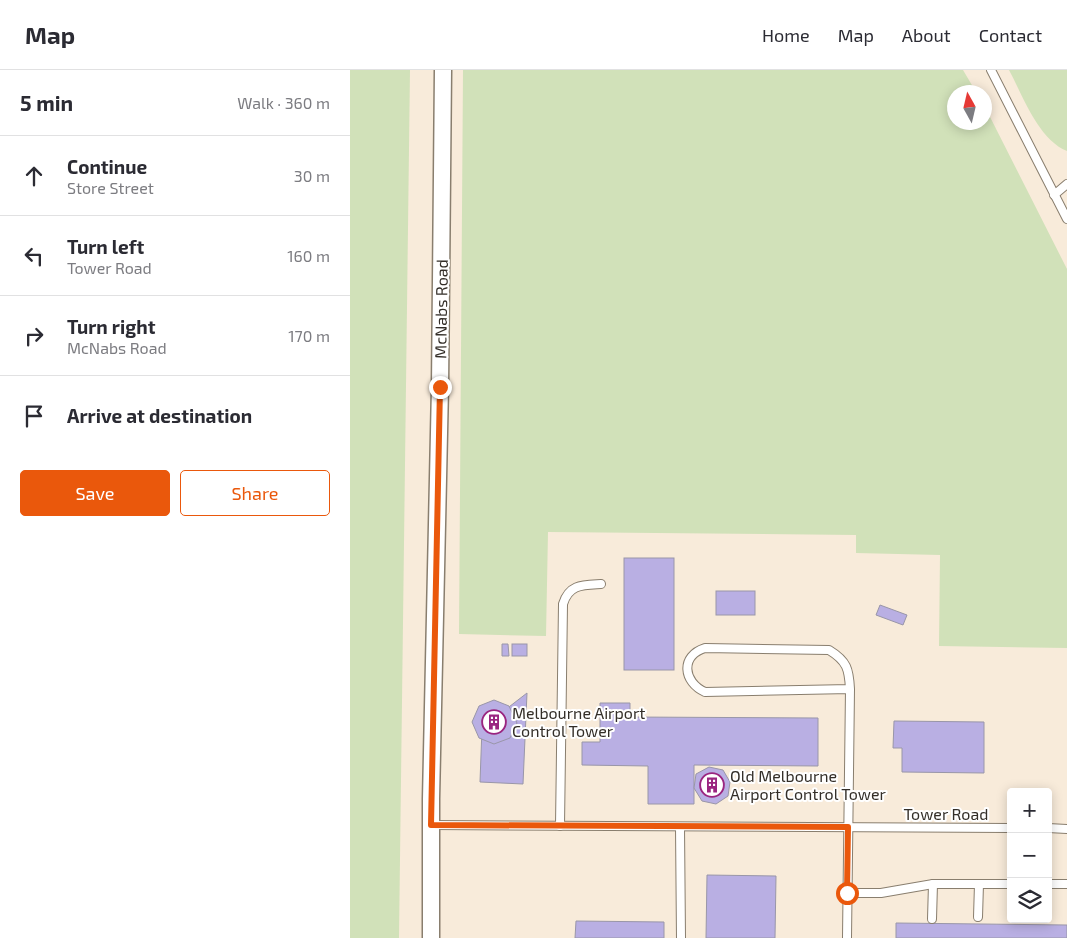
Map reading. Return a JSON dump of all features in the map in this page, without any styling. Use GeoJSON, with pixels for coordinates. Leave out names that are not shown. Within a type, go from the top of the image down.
{"type":"FeatureCollection","features":[{"type":"Feature","properties":{"kind":"street","name":"McNabs Road"},"geometry":{"type":"LineString","coordinates":[[431,938],[431,825],[444,70]]}},
{"type":"Feature","properties":{"kind":"lane"},"geometry":{"type":"LineString","coordinates":[[992,70],[1067,219]]}},
{"type":"Feature","properties":{"kind":"lane"},"geometry":{"type":"LineString","coordinates":[[1054,194],[1067,184]]}},
{"type":"Feature","properties":{"kind":"lane"},"geometry":{"type":"LineString","coordinates":[[560,826],[563,604],[565,595],[572,589],[580,585],[600,584]]}},
{"type":"Feature","properties":{"kind":"lane"},"geometry":{"type":"LineString","coordinates":[[847,938],[850,689],[847,666],[840,657],[829,650],[705,648],[695,651],[689,658],[689,678],[695,688],[705,692],[850,689]]}},
{"type":"Feature","properties":{"kind":"lane","name":"Tower Road"},"geometry":{"type":"LineString","coordinates":[[431,825],[1007,828]]}},
{"type":"Feature","properties":{"kind":"lane"},"geometry":{"type":"LineString","coordinates":[[680,827],[680,938]]}},
{"type":"Feature","properties":{"kind":"lane"},"geometry":{"type":"LineString","coordinates":[[1052,828],[1067,828]]}},
{"type":"Feature","properties":{"kind":"lane"},"geometry":{"type":"LineString","coordinates":[[847,893],[881,893],[933,884],[1007,884]]}},
{"type":"Feature","properties":{"kind":"lane"},"geometry":{"type":"LineString","coordinates":[[932,919],[933,884]]}},
{"type":"Feature","properties":{"kind":"lane"},"geometry":{"type":"LineString","coordinates":[[978,917],[979,884]]}},
{"type":"Feature","properties":{"kind":"lane"},"geometry":{"type":"LineString","coordinates":[[1052,884],[1067,884]]}},
{"type":"Feature","properties":{"kind":"green space"},"geometry":{"type":"Polygon","coordinates":[[[350,70],[410,70],[399,938],[350,938],[350,70]]]}},
{"type":"Feature","properties":{"kind":"green space"},"geometry":{"type":"Polygon","coordinates":[[[463,70],[963,70],[972,85],[947,85],[947,130],[992,130],[992,121],[1067,269],[1067,648],[939,646],[940,555],[856,553],[856,535],[548,532],[546,636],[459,634],[463,70]]]}},
{"type":"Feature","properties":{"kind":"green space"},"geometry":{"type":"Polygon","coordinates":[[[1009,70],[1067,70],[1067,151],[1048,137],[1032,116],[1009,70]]]}},
{"type":"Feature","properties":{"kind":"building"},"geometry":{"type":"Polygon","coordinates":[[[624,558],[674,558],[674,670],[624,670],[624,558]]]}},
{"type":"Feature","properties":{"kind":"building"},"geometry":{"type":"Polygon","coordinates":[[[716,591],[755,591],[755,615],[716,615],[716,591]]]}},
{"type":"Feature","properties":{"kind":"building"},"geometry":{"type":"Polygon","coordinates":[[[880,605],[907,615],[903,625],[876,615],[880,605]]]}},
{"type":"Feature","properties":{"kind":"building"},"geometry":{"type":"Polygon","coordinates":[[[502,644],[508,644],[509,656],[502,656],[502,644]]]}},
{"type":"Feature","properties":{"kind":"building"},"geometry":{"type":"Polygon","coordinates":[[[512,644],[527,644],[527,656],[512,656],[512,644]]]}},
{"type":"Feature","properties":{"kind":"building"},"geometry":{"type":"Polygon","coordinates":[[[527,693],[523,784],[480,782],[482,728],[491,733],[496,733],[504,728],[508,719],[505,710],[527,693]]]}},
{"type":"Feature","properties":{"kind":"building","name":"Melbourne Airport Control Tower"},"geometry":{"type":"Polygon","coordinates":[[[494,700],[509,706],[517,723],[510,738],[494,744],[479,738],[472,722],[479,706],[494,700]]]}},
{"type":"Feature","properties":{"kind":"building"},"geometry":{"type":"Polygon","coordinates":[[[600,703],[630,703],[630,717],[818,718],[818,766],[694,765],[694,804],[648,804],[648,766],[582,765],[582,742],[600,742],[600,703]]]}},
{"type":"Feature","properties":{"kind":"building"},"geometry":{"type":"Polygon","coordinates":[[[894,721],[984,722],[984,773],[902,772],[902,748],[893,748],[894,721]]]}},
{"type":"Feature","properties":{"kind":"building","name":"Old Melbourne Airport Control Tower"},"geometry":{"type":"Polygon","coordinates":[[[709,767],[723,770],[730,782],[728,796],[716,804],[702,801],[694,788],[696,774],[709,767]]]}},
{"type":"Feature","properties":{"kind":"building"},"geometry":{"type":"Polygon","coordinates":[[[707,875],[776,876],[775,938],[706,938],[707,875]]]}},
{"type":"Feature","properties":{"kind":"building"},"geometry":{"type":"Polygon","coordinates":[[[576,921],[664,922],[664,938],[575,938],[576,921]]]}},
{"type":"Feature","properties":{"kind":"building"},"geometry":{"type":"Polygon","coordinates":[[[896,923],[1067,925],[1067,938],[896,938],[896,923]]]}},
{"type":"Feature","properties":{"kind":"place","name":"Melbourne Airport Control Tower"},"geometry":{"type":"Point","coordinates":[494,722]}},
{"type":"Feature","properties":{"kind":"place","name":"Old Melbourne Airport Control Tower"},"geometry":{"type":"Point","coordinates":[712,785]}},
{"type":"Feature","properties":{"kind":"route"},"geometry":{"type":"LineString","coordinates":[[440,387],[431,825],[848,827],[847,893]]}}]}
